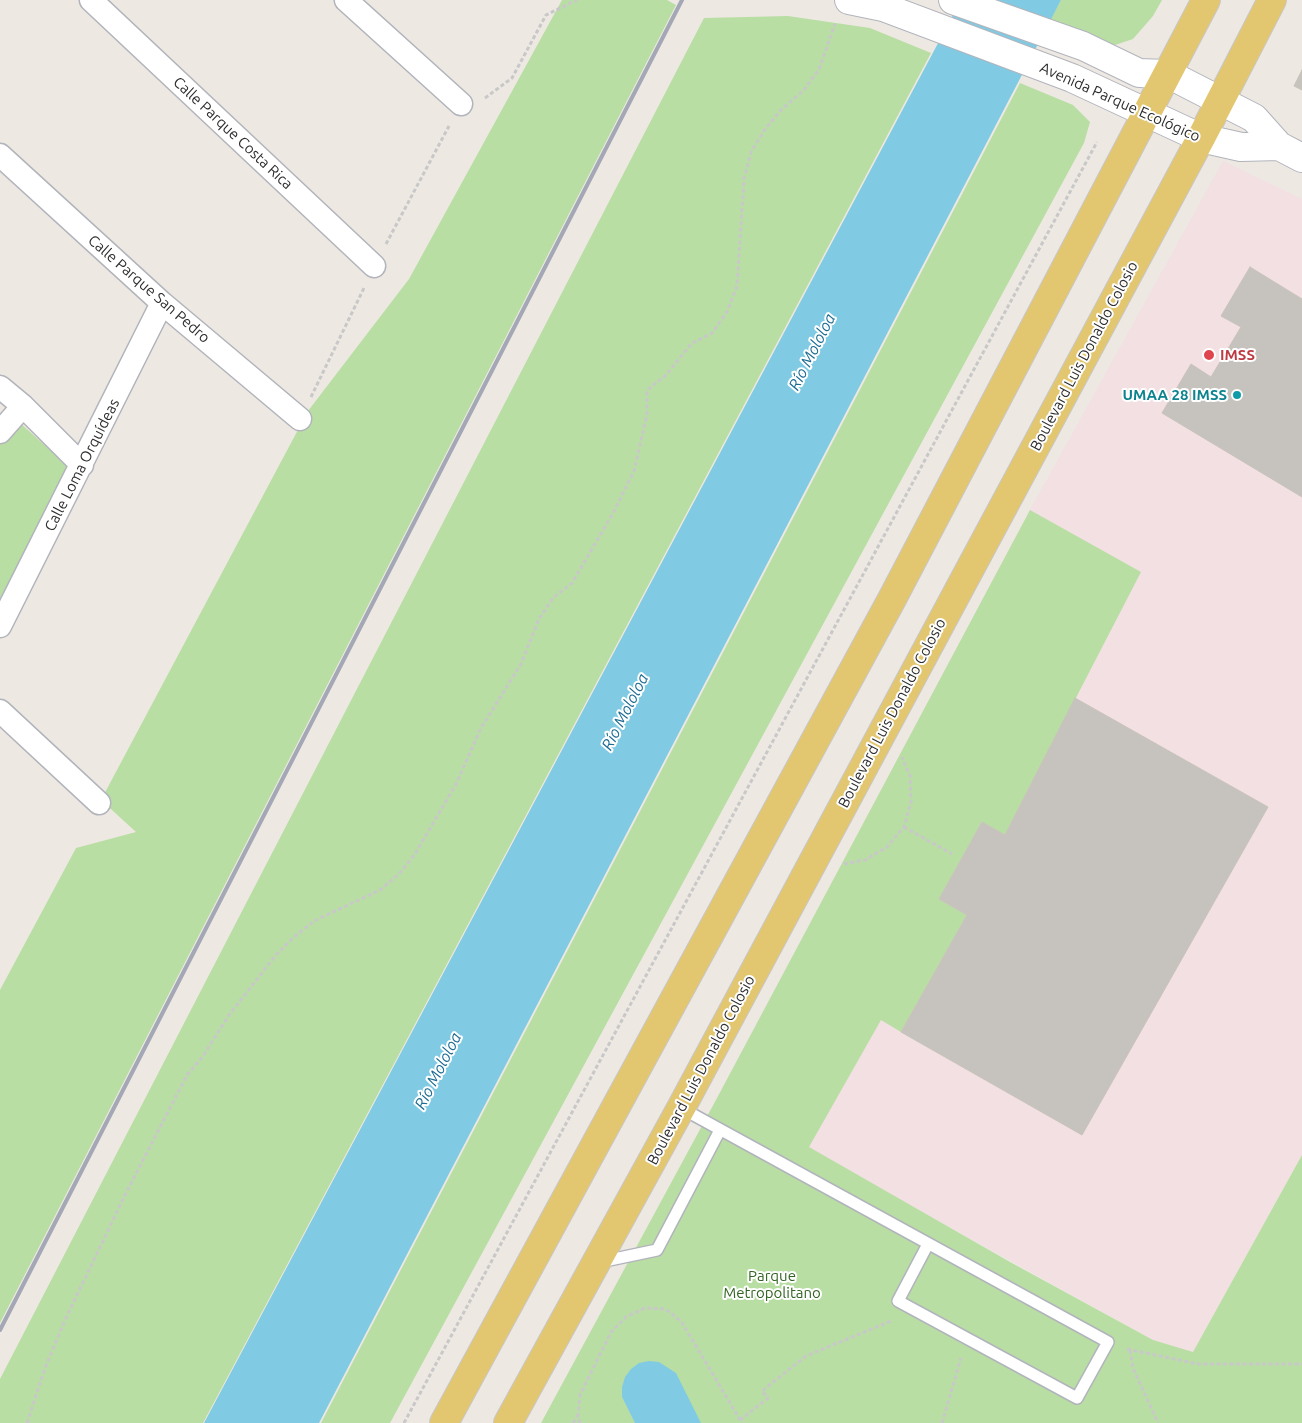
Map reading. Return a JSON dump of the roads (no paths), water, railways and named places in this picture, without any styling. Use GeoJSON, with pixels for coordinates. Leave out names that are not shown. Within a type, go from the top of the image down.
{"type":"FeatureCollection","features":[{"type":"Feature","properties":{"kind":"main road"},"geometry":{"type":"LineString","coordinates":[[444,1423],[892,599],[1206,0]]}},
{"type":"Feature","properties":{"kind":"main road","name":"Boulevard Luis Donaldo Colosio"},"geometry":{"type":"LineString","coordinates":[[508,1423],[681,1108],[1201,138],[1272,0]]}},
{"type":"Feature","properties":{"kind":"street","name":"Calle Parque Costa Rica"},"geometry":{"type":"LineString","coordinates":[[91,0],[374,266]]}},
{"type":"Feature","properties":{"kind":"street"},"geometry":{"type":"LineString","coordinates":[[346,0],[461,104]]}},
{"type":"Feature","properties":{"kind":"street","name":"Avenida Parque Ecológico"},"geometry":{"type":"LineString","coordinates":[[953,0],[1083,46],[1139,73],[1168,74],[1254,118],[1290,152]]}},
{"type":"Feature","properties":{"kind":"street","name":"Avenida Parque Ecológico"},"geometry":{"type":"LineString","coordinates":[[842,11],[883,7],[1072,78],[1123,103],[1148,111],[1201,138],[1241,147],[1290,152]]}},
{"type":"Feature","properties":{"kind":"street","name":"Calle Parque San Pedro"},"geometry":{"type":"LineString","coordinates":[[0,155],[162,302],[300,419]]}},
{"type":"Feature","properties":{"kind":"street","name":"Calle Loma Orquídeas"},"geometry":{"type":"LineString","coordinates":[[0,626],[162,302]]}},
{"type":"Feature","properties":{"kind":"street"},"geometry":{"type":"LineString","coordinates":[[0,387],[23,406],[82,465]]}},
{"type":"Feature","properties":{"kind":"street"},"geometry":{"type":"LineString","coordinates":[[0,432],[23,406]]}},
{"type":"Feature","properties":{"kind":"street"},"geometry":{"type":"LineString","coordinates":[[0,711],[99,803]]}},
{"type":"Feature","properties":{"kind":"lane"},"geometry":{"type":"LineString","coordinates":[[681,1108],[1108,1342],[1077,1398],[898,1301],[928,1244]]}},
{"type":"Feature","properties":{"kind":"lane"},"geometry":{"type":"LineString","coordinates":[[596,1262],[657,1250],[720,1130]]}},
{"type":"Feature","properties":{"kind":"water","name":"Río Mololoa"},"geometry":{"type":"Polygon","coordinates":[[[961,0],[1061,0],[319,1423],[204,1423],[961,0]]]}},
{"type":"Feature","properties":{"kind":"water"},"geometry":{"type":"Polygon","coordinates":[[[659,1362],[676,1373],[701,1423],[635,1423],[622,1397],[622,1387],[625,1377],[631,1369],[639,1363],[659,1362]]]}},
{"type":"Feature","properties":{"kind":"railway"},"geometry":{"type":"LineString","coordinates":[[0,1330],[682,0]]}},
{"type":"Feature","properties":{"kind":"place","name":"IMSS"},"geometry":{"type":"Point","coordinates":[1209,355]}},
{"type":"Feature","properties":{"kind":"place","name":"UMAA 28 IMSS"},"geometry":{"type":"Point","coordinates":[1237,395]}},
{"type":"Feature","properties":{"kind":"park label","name":"Parque Metropolitano"},"geometry":{"type":"Point","coordinates":[772,1284]}}]}
